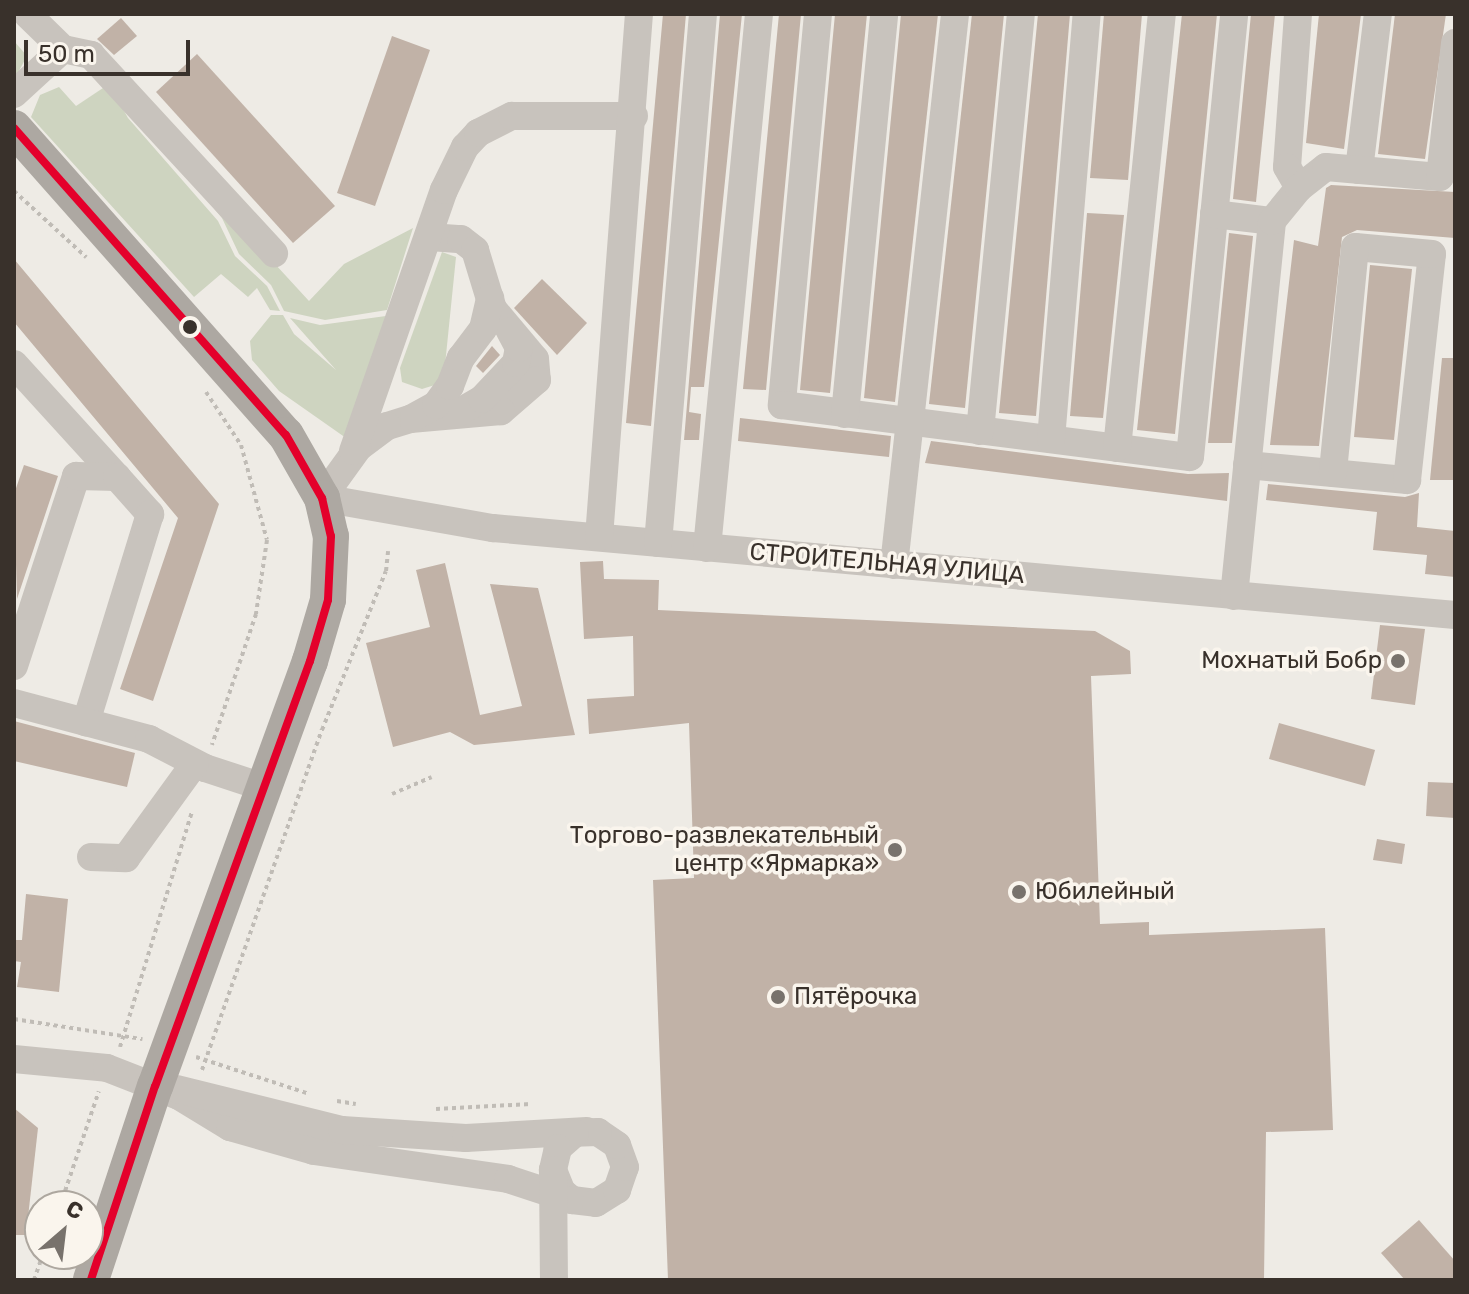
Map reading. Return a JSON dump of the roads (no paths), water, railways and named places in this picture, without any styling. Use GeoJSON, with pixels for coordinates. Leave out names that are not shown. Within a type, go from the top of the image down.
{"type":"FeatureCollection","features":[{"type":"Feature","properties":{"kind":"main road"},"geometry":{"type":"LineString","coordinates":[[14,128],[286,435],[322,498],[331,536],[328,600],[266,788],[155,1086],[91,1280]]}},
{"type":"Feature","properties":{"kind":"street"},"geometry":{"type":"LineString","coordinates":[[27,14],[63,49],[91,55],[274,253]]}},
{"type":"Feature","properties":{"kind":"street"},"geometry":{"type":"LineString","coordinates":[[599,537],[634,116],[639,14]]}},
{"type":"Feature","properties":{"kind":"street"},"geometry":{"type":"LineString","coordinates":[[658,543],[703,14]]}},
{"type":"Feature","properties":{"kind":"street"},"geometry":{"type":"LineString","coordinates":[[707,548],[759,14]]}},
{"type":"Feature","properties":{"kind":"street"},"geometry":{"type":"LineString","coordinates":[[818,14],[782,405],[1190,457],[1234,14]]}},
{"type":"Feature","properties":{"kind":"street"},"geometry":{"type":"LineString","coordinates":[[845,414],[884,14]]}},
{"type":"Feature","properties":{"kind":"street"},"geometry":{"type":"LineString","coordinates":[[894,565],[914,423],[955,14]]}},
{"type":"Feature","properties":{"kind":"street"},"geometry":{"type":"LineString","coordinates":[[980,431],[1021,14]]}},
{"type":"Feature","properties":{"kind":"street"},"geometry":{"type":"LineString","coordinates":[[1051,439],[1087,14]]}},
{"type":"Feature","properties":{"kind":"street"},"geometry":{"type":"LineString","coordinates":[[1117,448],[1162,14]]}},
{"type":"Feature","properties":{"kind":"street"},"geometry":{"type":"LineString","coordinates":[[1298,14],[1287,167],[1299,188]]}},
{"type":"Feature","properties":{"kind":"street"},"geometry":{"type":"LineString","coordinates":[[1359,170],[1378,14]]}},
{"type":"Feature","properties":{"kind":"street"},"geometry":{"type":"LineString","coordinates":[[1234,596],[1272,221],[1299,188],[1326,167],[1440,177],[1455,43]]}},
{"type":"Feature","properties":{"kind":"street"},"geometry":{"type":"LineString","coordinates":[[14,94],[63,49]]}},
{"type":"Feature","properties":{"kind":"street"},"geometry":{"type":"LineString","coordinates":[[349,462],[459,158],[478,133],[512,116],[634,116]]}},
{"type":"Feature","properties":{"kind":"street"},"geometry":{"type":"LineString","coordinates":[[1214,214],[1272,221]]}},
{"type":"Feature","properties":{"kind":"street"},"geometry":{"type":"LineString","coordinates":[[410,419],[452,416],[482,399],[516,363],[519,348],[490,298],[475,250],[461,239],[430,237]]}},
{"type":"Feature","properties":{"kind":"street"},"geometry":{"type":"LineString","coordinates":[[1247,465],[1407,480],[1432,254],[1355,247],[1333,473]]}},
{"type":"Feature","properties":{"kind":"street"},"geometry":{"type":"LineString","coordinates":[[322,498],[370,437],[410,419],[444,396],[461,358],[483,329],[490,298]]}},
{"type":"Feature","properties":{"kind":"street"},"geometry":{"type":"LineString","coordinates":[[14,364],[150,514],[86,722]]}},
{"type":"Feature","properties":{"kind":"street"},"geometry":{"type":"LineString","coordinates":[[14,666],[76,476],[117,477]]}},
{"type":"Feature","properties":{"kind":"street","name":"СТРОИТЕЛЬНАЯ УЛИЦА"},"geometry":{"type":"LineString","coordinates":[[322,498],[493,528],[1455,615]]}},
{"type":"Feature","properties":{"kind":"street"},"geometry":{"type":"LineString","coordinates":[[14,703],[149,739],[200,766],[266,788]]}},
{"type":"Feature","properties":{"kind":"street"},"geometry":{"type":"LineString","coordinates":[[91,857],[126,858],[200,766]]}},
{"type":"Feature","properties":{"kind":"street"},"geometry":{"type":"LineString","coordinates":[[14,1059],[107,1068],[155,1086],[230,1127],[314,1151],[559,1188],[596,1203],[617,1190],[623,1179],[617,1145],[587,1131],[466,1138],[342,1130],[238,1101],[155,1086]]}},
{"type":"Feature","properties":{"kind":"street"},"geometry":{"type":"LineString","coordinates":[[554,1280],[558,1148],[587,1131]]}},
{"type":"Feature","properties":{"kind":"place","name":"Мохнатый Бобр"},"geometry":{"type":"Point","coordinates":[1398,661]}},
{"type":"Feature","properties":{"kind":"place","name":"Торгово-развлекательный центр «Ярмарка»"},"geometry":{"type":"Point","coordinates":[895,850]}},
{"type":"Feature","properties":{"kind":"place","name":"Юбилейный"},"geometry":{"type":"Point","coordinates":[1019,892]}},
{"type":"Feature","properties":{"kind":"place","name":"Пятёрочка"},"geometry":{"type":"Point","coordinates":[778,997]}}]}
